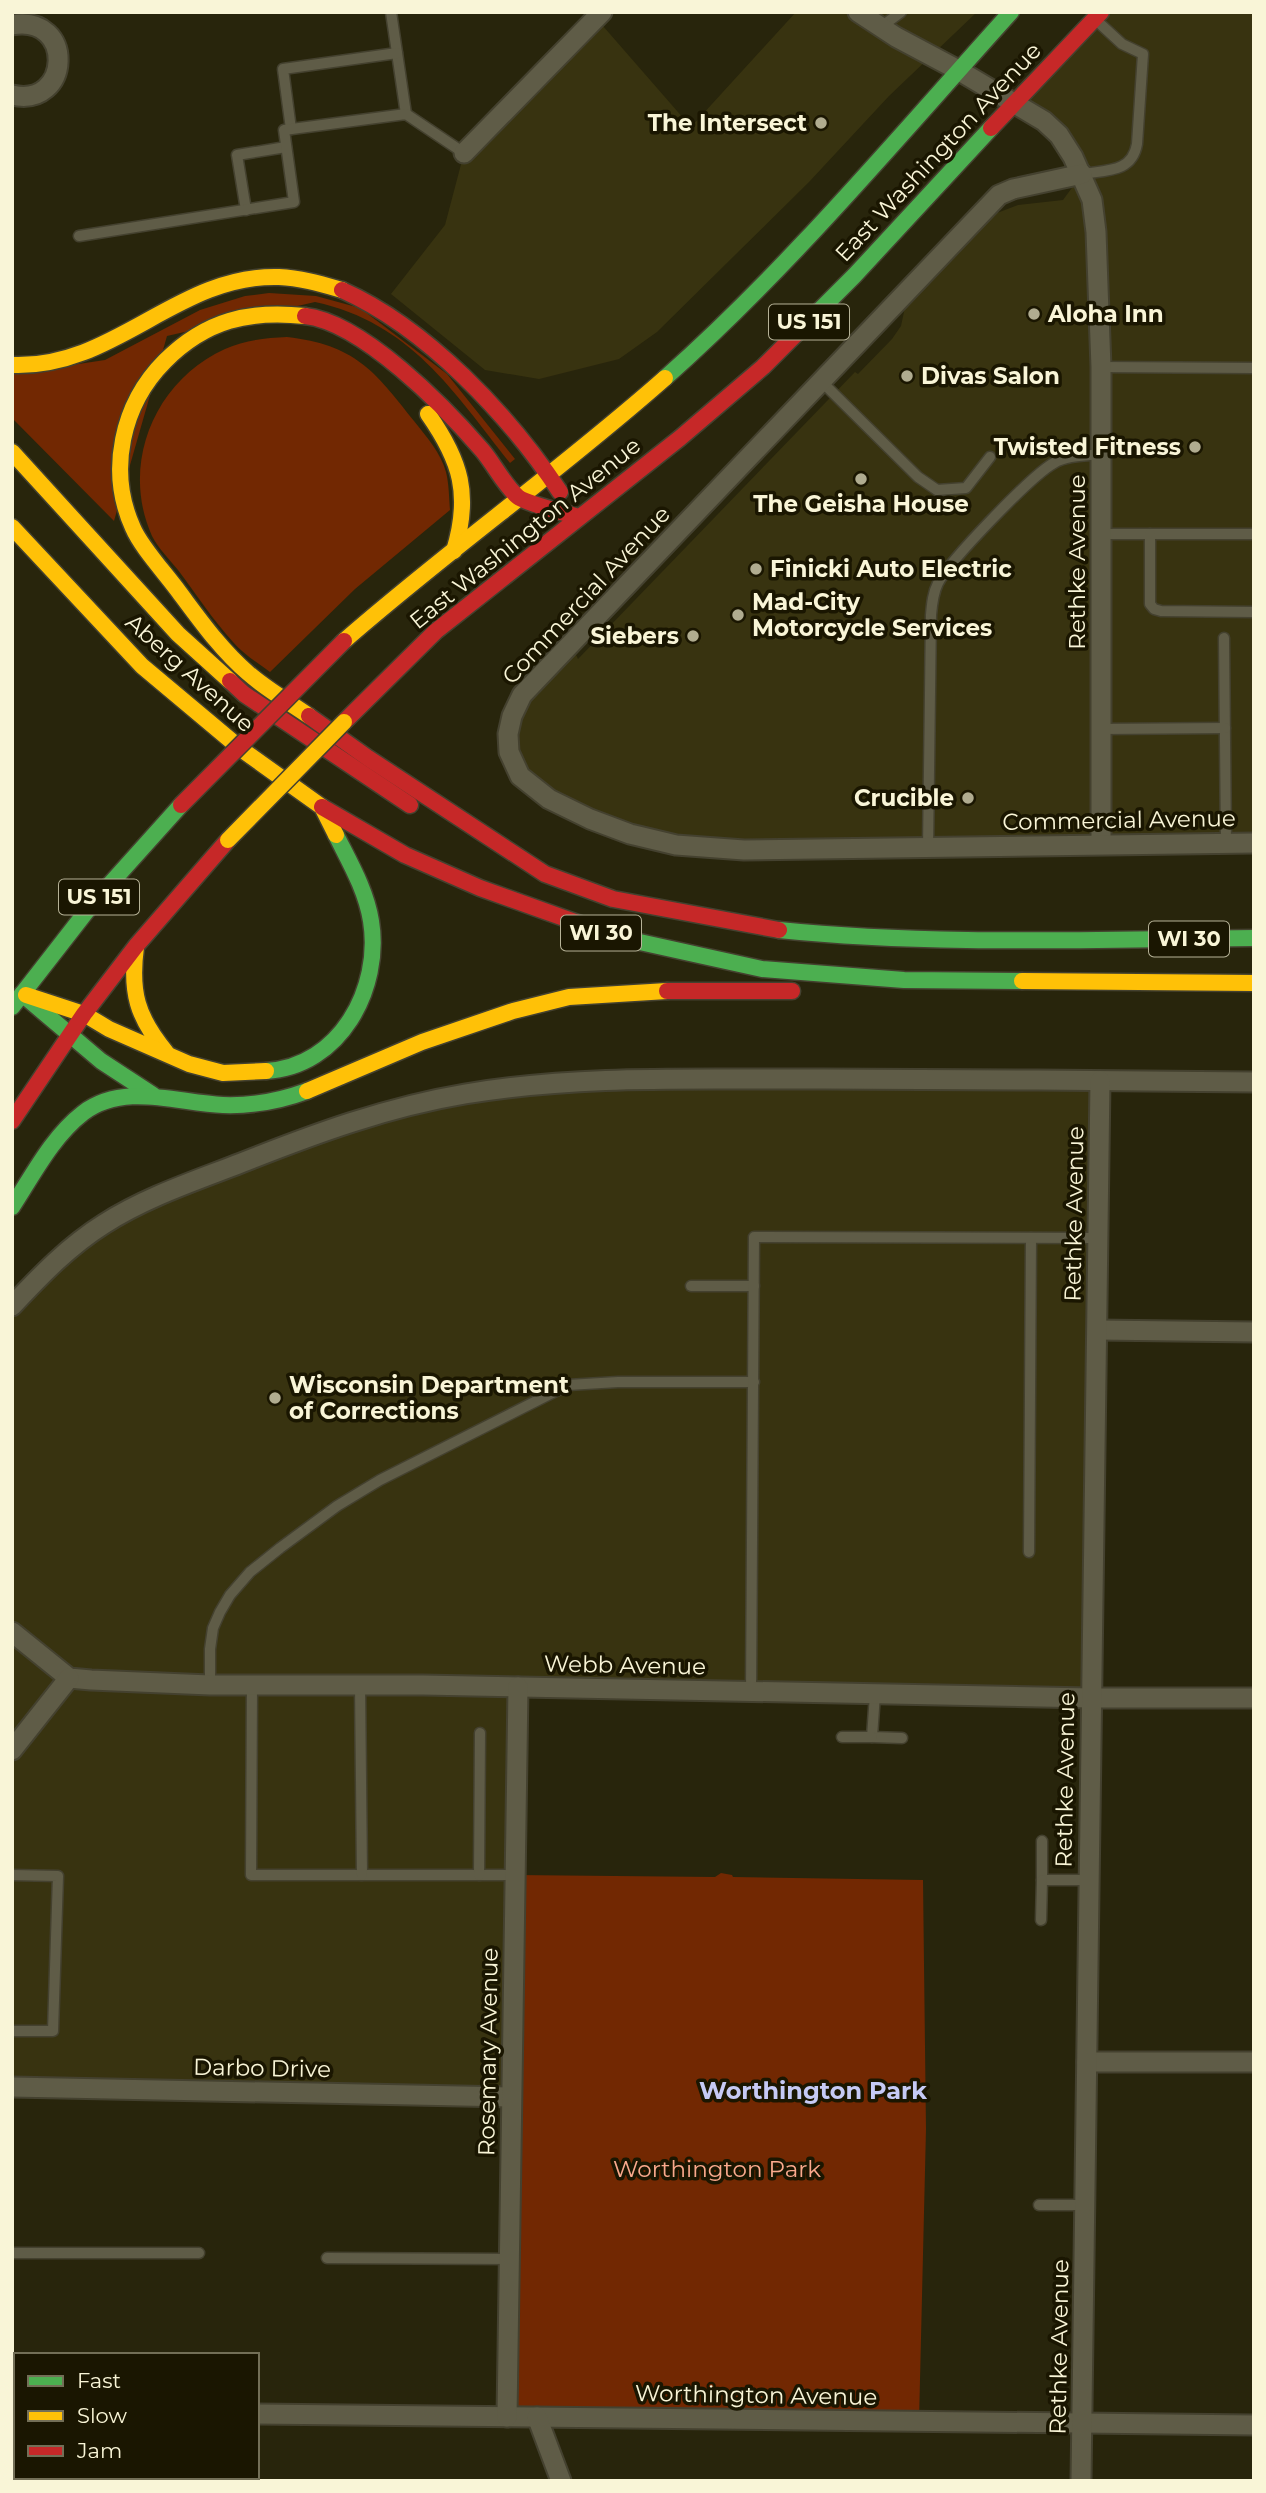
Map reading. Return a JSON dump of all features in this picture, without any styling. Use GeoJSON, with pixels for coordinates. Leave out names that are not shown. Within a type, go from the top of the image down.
{"type":"FeatureCollection","features":[{"type":"Feature","properties":{"kind":"main road","name":"East Washington Avenue"},"geometry":{"type":"LineString","coordinates":[[12,1007],[126,864],[344,641],[398,594],[606,430],[720,328],[817,227],[1011,12]]}},
{"type":"Feature","properties":{"kind":"main road","name":"East Washington Avenue"},"geometry":{"type":"LineString","coordinates":[[12,1121],[84,1013],[136,946],[228,840],[390,675],[436,631],[680,438],[763,367],[846,284],[1098,16]]}},
{"type":"Feature","properties":{"kind":"main road"},"geometry":{"type":"LineString","coordinates":[[12,365],[65,361],[88,352],[210,289],[243,280],[301,279],[340,290],[404,325],[481,396],[529,448],[579,517]]}},
{"type":"Feature","properties":{"kind":"main road"},"geometry":{"type":"LineString","coordinates":[[545,874],[368,758],[248,673],[214,639],[133,529],[122,494],[120,460],[129,414],[150,376],[183,344],[217,325],[253,315],[274,313],[312,317],[358,337],[428,394],[482,450],[519,498],[579,517]]}},
{"type":"Feature","properties":{"kind":"main road"},"geometry":{"type":"LineString","coordinates":[[396,369],[442,433],[463,485],[466,508],[463,528],[454,551]]}},
{"type":"Feature","properties":{"kind":"main road","name":"Aberg Avenue"},"geometry":{"type":"LineString","coordinates":[[12,452],[178,634],[244,694],[431,819],[458,835],[545,874]]}},
{"type":"Feature","properties":{"kind":"main road","name":"Aberg Avenue"},"geometry":{"type":"LineString","coordinates":[[12,527],[142,666],[241,749],[322,807]]}},
{"type":"Feature","properties":{"kind":"main road"},"geometry":{"type":"LineString","coordinates":[[22,993],[84,1013],[109,1029],[189,1064],[223,1073],[277,1070],[302,1062],[332,1042],[352,1019],[372,971],[371,920],[360,882],[322,807]]}},
{"type":"Feature","properties":{"kind":"main road","name":"WI 30"},"geometry":{"type":"LineString","coordinates":[[322,807],[418,861],[480,888],[604,934],[762,969],[904,980],[1254,983]]}},
{"type":"Feature","properties":{"kind":"main road","name":"WI 30"},"geometry":{"type":"LineString","coordinates":[[545,874],[613,899],[768,929],[848,937],[1254,938]]}},
{"type":"Feature","properties":{"kind":"main road"},"geometry":{"type":"LineString","coordinates":[[1124,939],[1254,932]]}},
{"type":"Feature","properties":{"kind":"main road"},"geometry":{"type":"LineString","coordinates":[[136,946],[131,974],[134,996],[143,1024],[166,1052]]}},
{"type":"Feature","properties":{"kind":"main road"},"geometry":{"type":"LineString","coordinates":[[12,1207],[61,1136],[88,1109],[117,1098],[153,1095],[212,1105],[248,1104],[291,1097],[466,1027],[560,998],[640,990],[793,991],[904,980]]}},
{"type":"Feature","properties":{"kind":"main road"},"geometry":{"type":"LineString","coordinates":[[22,993],[68,1036],[117,1073],[153,1095]]}},
{"type":"Feature","properties":{"kind":"street"},"geometry":{"type":"LineString","coordinates":[[464,153],[601,12]]}},
{"type":"Feature","properties":{"kind":"street","name":"Rethke Avenue"},"geometry":{"type":"LineString","coordinates":[[858,12],[1044,121],[1059,135],[1082,174],[1095,214],[1101,367],[1101,844]]}},
{"type":"Feature","properties":{"kind":"street"},"geometry":{"type":"LineString","coordinates":[[12,25],[43,20],[59,54],[59,66],[48,87],[27,97],[13,97]]}},
{"type":"Feature","properties":{"kind":"street","name":"Commercial Avenue"},"geometry":{"type":"LineString","coordinates":[[1082,174],[1013,189],[999,195],[523,695],[512,716],[508,734],[509,752],[520,776],[549,799],[590,820],[630,834],[676,845],[744,850],[1254,843]]}},
{"type":"Feature","properties":{"kind":"street"},"geometry":{"type":"LineString","coordinates":[[12,1306],[53,1262],[106,1223],[173,1190],[289,1144],[384,1112],[467,1094],[574,1082],[920,1079],[1254,1082]]}},
{"type":"Feature","properties":{"kind":"street","name":"Rethke Avenue"},"geometry":{"type":"LineString","coordinates":[[1081,2481],[1100,1081]]}},
{"type":"Feature","properties":{"kind":"street"},"geometry":{"type":"LineString","coordinates":[[1098,1331],[1254,1332]]}},
{"type":"Feature","properties":{"kind":"street"},"geometry":{"type":"LineString","coordinates":[[12,1632],[69,1678],[12,1750]]}},
{"type":"Feature","properties":{"kind":"street","name":"Webb Avenue"},"geometry":{"type":"LineString","coordinates":[[69,1678],[210,1685],[1254,1698]]}},
{"type":"Feature","properties":{"kind":"street","name":"Rosemary Avenue"},"geometry":{"type":"LineString","coordinates":[[507,2417],[518,1687]]}},
{"type":"Feature","properties":{"kind":"street"},"geometry":{"type":"LineString","coordinates":[[1087,2062],[1254,2062]]}},
{"type":"Feature","properties":{"kind":"street","name":"Darbo Drive"},"geometry":{"type":"LineString","coordinates":[[12,2087],[512,2097]]}},
{"type":"Feature","properties":{"kind":"street","name":"Worthington Avenue"},"geometry":{"type":"LineString","coordinates":[[259,2414],[1254,2425]]}},
{"type":"Feature","properties":{"kind":"street"},"geometry":{"type":"LineString","coordinates":[[537,2417],[561,2481]]}},
{"type":"Feature","properties":{"kind":"lane"},"geometry":{"type":"LineString","coordinates":[[391,12],[406,114]]}},
{"type":"Feature","properties":{"kind":"lane"},"geometry":{"type":"LineString","coordinates":[[880,27],[901,12]]}},
{"type":"Feature","properties":{"kind":"lane"},"geometry":{"type":"LineString","coordinates":[[1082,174],[1127,164],[1134,158],[1138,144],[1143,54],[1122,44],[1098,16]]}},
{"type":"Feature","properties":{"kind":"lane"},"geometry":{"type":"LineString","coordinates":[[291,129],[283,69],[397,53]]}},
{"type":"Feature","properties":{"kind":"lane"},"geometry":{"type":"LineString","coordinates":[[79,236],[294,202],[284,130],[406,114],[464,153]]}},
{"type":"Feature","properties":{"kind":"lane"},"geometry":{"type":"LineString","coordinates":[[246,210],[237,155],[286,147]]}},
{"type":"Feature","properties":{"kind":"lane"},"geometry":{"type":"LineString","coordinates":[[1101,367],[1254,368]]}},
{"type":"Feature","properties":{"kind":"lane"},"geometry":{"type":"LineString","coordinates":[[821,382],[918,477],[937,490],[966,488],[989,457]]}},
{"type":"Feature","properties":{"kind":"lane"},"geometry":{"type":"LineString","coordinates":[[928,848],[931,615],[932,599],[939,582],[992,521],[1041,472],[1055,462],[1068,458],[1101,454]]}},
{"type":"Feature","properties":{"kind":"lane"},"geometry":{"type":"LineString","coordinates":[[1101,534],[1254,534]]}},
{"type":"Feature","properties":{"kind":"lane"},"geometry":{"type":"LineString","coordinates":[[1150,534],[1150,604],[1154,609],[1254,612]]}},
{"type":"Feature","properties":{"kind":"lane"},"geometry":{"type":"LineString","coordinates":[[1224,638],[1226,843]]}},
{"type":"Feature","properties":{"kind":"lane"},"geometry":{"type":"LineString","coordinates":[[1101,729],[1225,728]]}},
{"type":"Feature","properties":{"kind":"lane"},"geometry":{"type":"LineString","coordinates":[[751,1692],[754,1237],[1098,1238]]}},
{"type":"Feature","properties":{"kind":"lane"},"geometry":{"type":"LineString","coordinates":[[1029,1552],[1031,1238]]}},
{"type":"Feature","properties":{"kind":"lane"},"geometry":{"type":"LineString","coordinates":[[691,1286],[754,1286]]}},
{"type":"Feature","properties":{"kind":"lane"},"geometry":{"type":"LineString","coordinates":[[210,1685],[213,1628],[230,1595],[250,1572],[280,1548],[337,1506],[380,1479],[568,1385],[618,1382],[754,1382]]}},
{"type":"Feature","properties":{"kind":"lane"},"geometry":{"type":"LineString","coordinates":[[252,1685],[251,1875],[515,1875]]}},
{"type":"Feature","properties":{"kind":"lane"},"geometry":{"type":"LineString","coordinates":[[360,1685],[362,1875]]}},
{"type":"Feature","properties":{"kind":"lane"},"geometry":{"type":"LineString","coordinates":[[872,1737],[875,1694]]}},
{"type":"Feature","properties":{"kind":"lane"},"geometry":{"type":"LineString","coordinates":[[479,1875],[480,1734]]}},
{"type":"Feature","properties":{"kind":"lane"},"geometry":{"type":"LineString","coordinates":[[842,1737],[902,1738]]}},
{"type":"Feature","properties":{"kind":"lane"},"geometry":{"type":"LineString","coordinates":[[1041,1920],[1042,1841]]}},
{"type":"Feature","properties":{"kind":"lane"},"geometry":{"type":"LineString","coordinates":[[12,1875],[58,1876],[53,2031],[12,2031]]}},
{"type":"Feature","properties":{"kind":"lane"},"geometry":{"type":"LineString","coordinates":[[1042,1880],[1089,1880]]}},
{"type":"Feature","properties":{"kind":"lane"},"geometry":{"type":"LineString","coordinates":[[1038,2205],[1085,2205]]}},
{"type":"Feature","properties":{"kind":"lane"},"geometry":{"type":"LineString","coordinates":[[12,2253],[199,2253]]}},
{"type":"Feature","properties":{"kind":"lane"},"geometry":{"type":"LineString","coordinates":[[327,2258],[509,2259]]}},
{"type":"Feature","properties":{"kind":"shaded area"},"geometry":{"type":"Polygon","coordinates":[[[796,12],[977,12],[889,96],[809,182],[657,332],[619,359],[539,379],[485,370],[391,294],[445,225],[464,153],[596,18],[691,127],[796,12]]]}},
{"type":"Feature","properties":{"kind":"shaded area"},"geometry":{"type":"Polygon","coordinates":[[[1101,12],[1254,12],[1254,843],[744,850],[630,834],[520,776],[512,716],[571,644],[578,659],[855,372],[858,374],[892,339],[901,326],[905,307],[997,213],[1018,205],[1063,200],[1082,174],[1073,157],[1015,102],[1101,12]]]}},
{"type":"Feature","properties":{"kind":"shaded area"},"geometry":{"type":"Polygon","coordinates":[[[1100,1081],[1091,1698],[518,1687],[511,2097],[12,2087],[12,1306],[77,1243],[289,1144],[522,1087],[1100,1081]]]}},
{"type":"Feature","properties":{"kind":"green space"},"geometry":{"type":"Polygon","coordinates":[[[269,293],[316,296],[360,308],[447,374],[515,459],[510,463],[449,386],[404,343],[349,312],[315,302],[167,336],[114,521],[12,418],[12,374],[105,360],[200,310],[245,296],[269,293]]]}},
{"type":"Feature","properties":{"kind":"green space"},"geometry":{"type":"Polygon","coordinates":[[[287,337],[330,346],[347,354],[387,387],[441,458],[447,477],[450,510],[355,589],[270,672],[233,642],[157,545],[143,509],[140,481],[142,454],[150,428],[162,404],[179,382],[200,363],[225,349],[240,343],[287,337]]]}},
{"type":"Feature","properties":{"kind":"green space","name":"Worthington Park"},"geometry":{"type":"Polygon","coordinates":[[[721,1873],[733,1877],[923,1880],[926,2129],[919,2422],[507,2417],[515,1875],[715,1877],[721,1873]]]}},
{"type":"Feature","properties":{"kind":"traffic: fast"},"geometry":{"type":"LineString","coordinates":[[665,378],[800,246],[1011,12]]}},
{"type":"Feature","properties":{"kind":"traffic: fast"},"geometry":{"type":"LineString","coordinates":[[797,333],[854,276],[991,128]]}},
{"type":"Feature","properties":{"kind":"traffic: fast"},"geometry":{"type":"LineString","coordinates":[[12,1007],[93,903],[181,805]]}},
{"type":"Feature","properties":{"kind":"traffic: fast"},"geometry":{"type":"LineString","coordinates":[[266,1071],[292,1066],[315,1055],[335,1039],[350,1020],[362,997],[370,972],[373,947],[369,910],[357,877],[336,835]]}},
{"type":"Feature","properties":{"kind":"traffic: fast"},"geometry":{"type":"LineString","coordinates":[[779,930],[957,940],[1254,938]]}},
{"type":"Feature","properties":{"kind":"traffic: fast"},"geometry":{"type":"LineString","coordinates":[[617,937],[762,969],[904,980],[1022,981]]}},
{"type":"Feature","properties":{"kind":"traffic: fast"},"geometry":{"type":"LineString","coordinates":[[22,994],[101,1061],[153,1095]]}},
{"type":"Feature","properties":{"kind":"traffic: fast"},"geometry":{"type":"LineString","coordinates":[[12,1207],[62,1133],[83,1113],[99,1104],[133,1096],[244,1105],[307,1091]]}},
{"type":"Feature","properties":{"kind":"traffic: slow"},"geometry":{"type":"LineString","coordinates":[[12,365],[49,362],[83,353],[209,290],[242,280],[279,277],[342,290]]}},
{"type":"Feature","properties":{"kind":"traffic: slow"},"geometry":{"type":"LineString","coordinates":[[305,316],[265,315],[229,321],[196,336],[180,347],[150,378],[138,397],[123,439],[120,461],[125,506],[133,528],[148,552],[229,655],[262,684],[309,716]]}},
{"type":"Feature","properties":{"kind":"traffic: slow"},"geometry":{"type":"LineString","coordinates":[[344,641],[665,378]]}},
{"type":"Feature","properties":{"kind":"traffic: slow"},"geometry":{"type":"LineString","coordinates":[[428,414],[448,447],[460,479],[462,513],[454,551]]}},
{"type":"Feature","properties":{"kind":"traffic: slow"},"geometry":{"type":"LineString","coordinates":[[12,452],[178,634],[230,681]]}},
{"type":"Feature","properties":{"kind":"traffic: slow"},"geometry":{"type":"LineString","coordinates":[[12,527],[142,666],[241,749],[322,807],[336,835]]}},
{"type":"Feature","properties":{"kind":"traffic: slow"},"geometry":{"type":"LineString","coordinates":[[228,840],[344,722]]}},
{"type":"Feature","properties":{"kind":"traffic: slow"},"geometry":{"type":"LineString","coordinates":[[136,947],[134,977],[138,1003],[148,1027],[166,1052]]}},
{"type":"Feature","properties":{"kind":"traffic: slow"},"geometry":{"type":"LineString","coordinates":[[1022,981],[1254,983]]}},
{"type":"Feature","properties":{"kind":"traffic: slow"},"geometry":{"type":"LineString","coordinates":[[307,1091],[422,1042],[513,1011],[569,997],[667,991]]}},
{"type":"Feature","properties":{"kind":"traffic: slow"},"geometry":{"type":"LineString","coordinates":[[26,995],[84,1014],[109,1029],[189,1064],[223,1073],[266,1071]]}},
{"type":"Feature","properties":{"kind":"traffic: jam"},"geometry":{"type":"LineString","coordinates":[[991,128],[1101,12]]}},
{"type":"Feature","properties":{"kind":"traffic: jam"},"geometry":{"type":"LineString","coordinates":[[342,290],[374,306],[405,327],[464,376],[516,433],[560,492]]}},
{"type":"Feature","properties":{"kind":"traffic: jam"},"geometry":{"type":"LineString","coordinates":[[305,316],[351,333],[401,369],[466,432],[518,497],[579,517]]}},
{"type":"Feature","properties":{"kind":"traffic: jam"},"geometry":{"type":"LineString","coordinates":[[344,722],[436,631],[680,438],[763,367],[797,333]]}},
{"type":"Feature","properties":{"kind":"traffic: jam"},"geometry":{"type":"LineString","coordinates":[[181,805],[344,641]]}},
{"type":"Feature","properties":{"kind":"traffic: jam"},"geometry":{"type":"LineString","coordinates":[[230,681],[244,694],[410,805]]}},
{"type":"Feature","properties":{"kind":"traffic: jam"},"geometry":{"type":"LineString","coordinates":[[309,716],[545,874],[613,899],[779,930]]}},
{"type":"Feature","properties":{"kind":"traffic: jam"},"geometry":{"type":"LineString","coordinates":[[322,807],[405,855],[480,888],[617,937]]}},
{"type":"Feature","properties":{"kind":"traffic: jam"},"geometry":{"type":"LineString","coordinates":[[12,1121],[84,1014],[136,946],[228,840]]}},
{"type":"Feature","properties":{"kind":"traffic: jam"},"geometry":{"type":"LineString","coordinates":[[667,991],[792,991]]}},
{"type":"Feature","properties":{"kind":"place","name":"The Intersect"},"geometry":{"type":"Point","coordinates":[821,123]}},
{"type":"Feature","properties":{"kind":"place","name":"Aloha Inn"},"geometry":{"type":"Point","coordinates":[1034,314]}},
{"type":"Feature","properties":{"kind":"place","name":"Divas Salon"},"geometry":{"type":"Point","coordinates":[907,376]}},
{"type":"Feature","properties":{"kind":"place","name":"Twisted Fitness"},"geometry":{"type":"Point","coordinates":[1195,447]}},
{"type":"Feature","properties":{"kind":"place","name":"The Geisha House"},"geometry":{"type":"Point","coordinates":[861,479]}},
{"type":"Feature","properties":{"kind":"place","name":"Finicki Auto Electric"},"geometry":{"type":"Point","coordinates":[756,569]}},
{"type":"Feature","properties":{"kind":"place","name":"Mad-City Motorcycle Services"},"geometry":{"type":"Point","coordinates":[738,615]}},
{"type":"Feature","properties":{"kind":"place","name":"Siebers"},"geometry":{"type":"Point","coordinates":[693,636]}},
{"type":"Feature","properties":{"kind":"place","name":"Crucible"},"geometry":{"type":"Point","coordinates":[968,798]}},
{"type":"Feature","properties":{"kind":"place","name":"Wisconsin Department of Corrections"},"geometry":{"type":"Point","coordinates":[275,1398]}},
{"type":"Feature","properties":{"kind":"district","name":"Worthington Park"},"geometry":{"type":"Point","coordinates":[813,2091]}}]}
